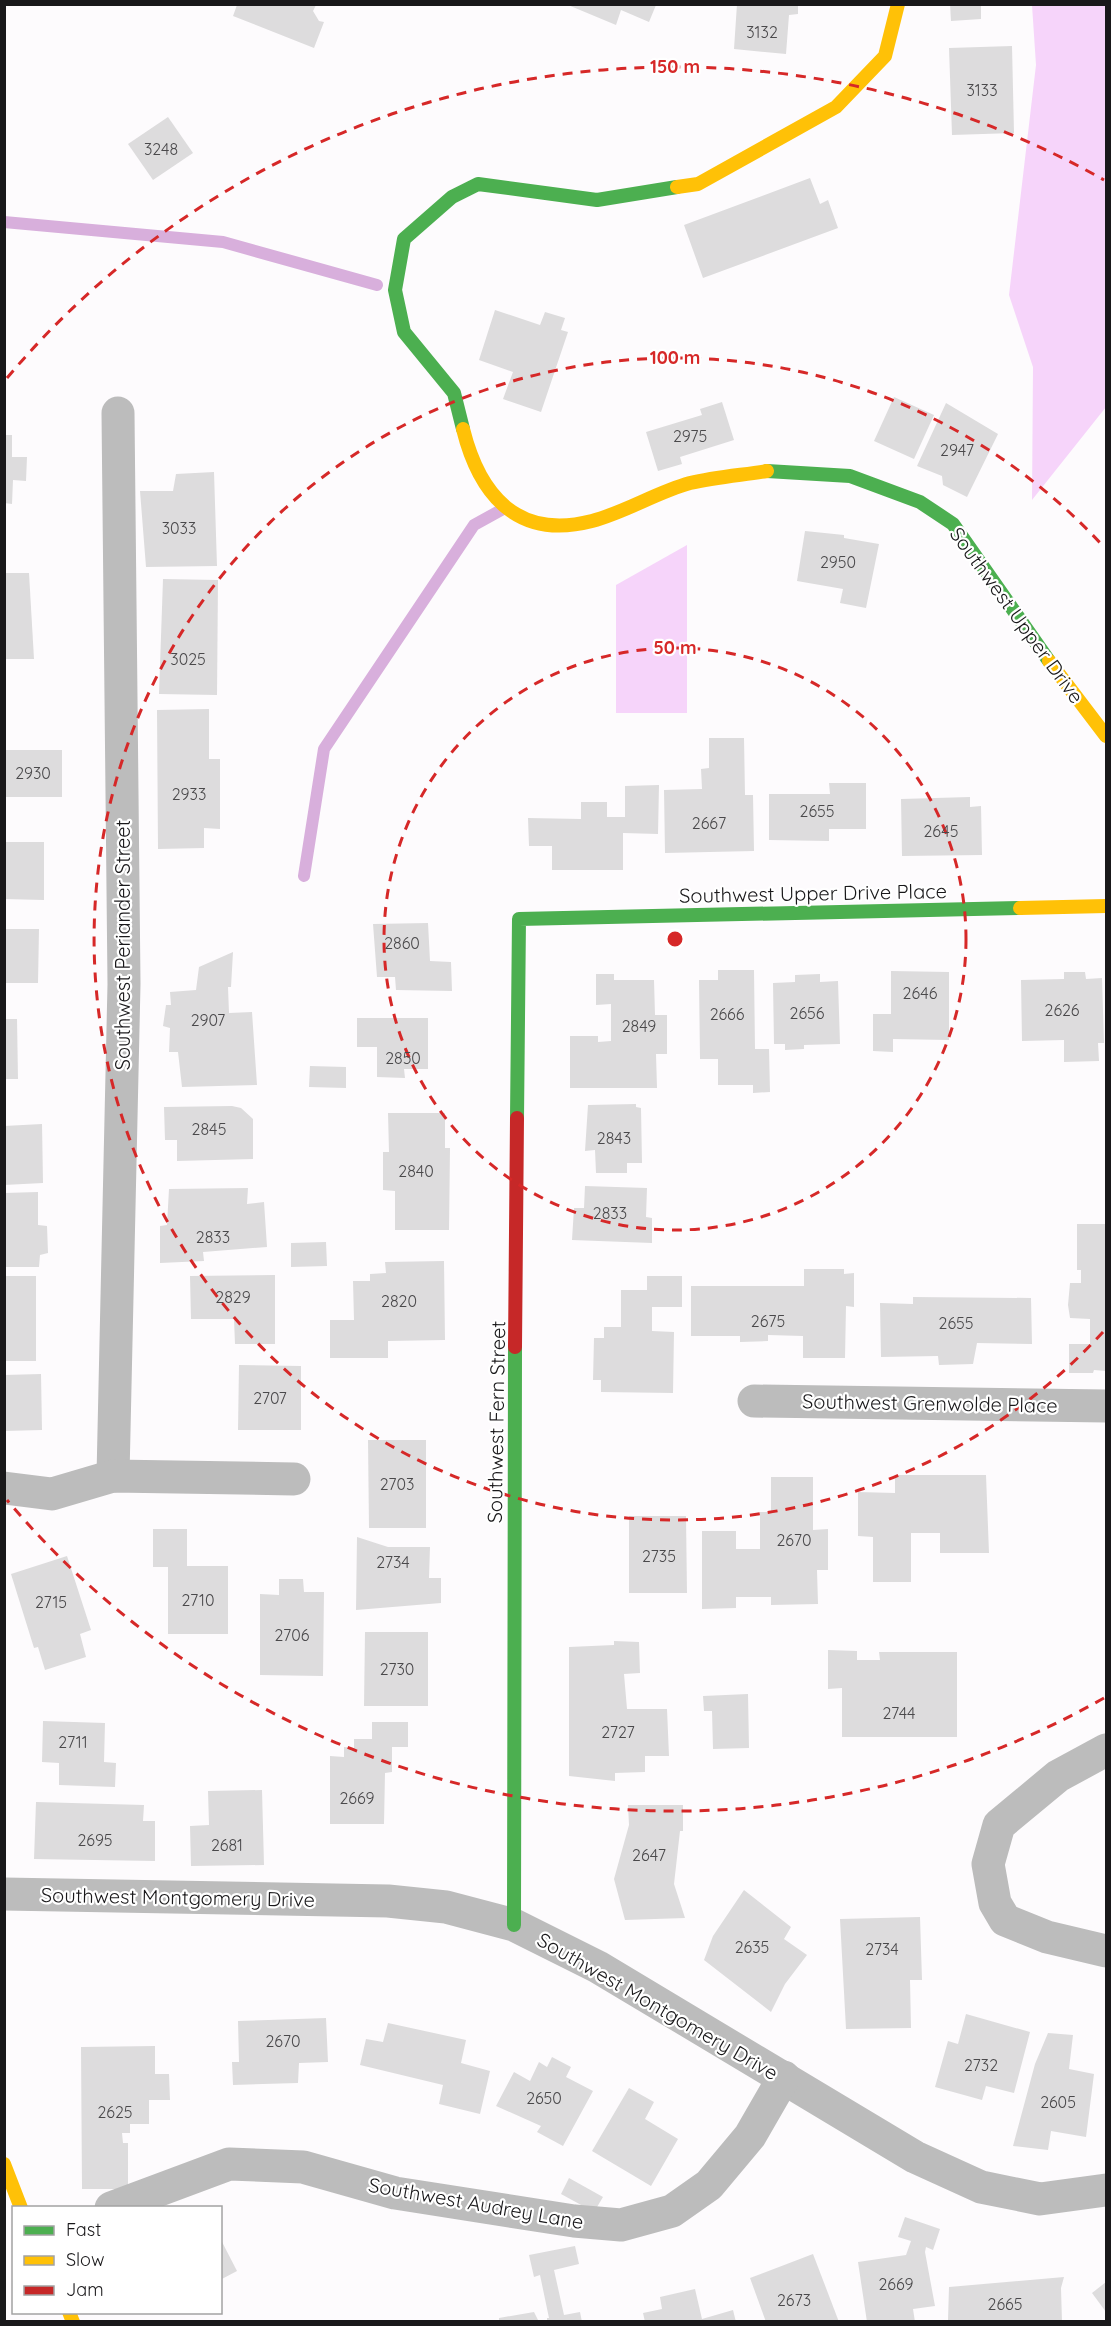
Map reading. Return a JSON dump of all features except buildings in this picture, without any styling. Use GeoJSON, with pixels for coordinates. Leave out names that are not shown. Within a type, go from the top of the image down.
{"type":"FeatureCollection","features":[{"type":"Feature","properties":{"kind":"street","name":"Southwest Upper Drive"},"geometry":{"type":"LineString","coordinates":[[898,4],[885,56],[836,107],[698,184],[597,200],[478,184],[452,197],[404,239],[395,290],[405,332],[454,393],[469,453],[483,482],[499,501],[525,521],[557,527],[593,521],[690,483],[769,471],[850,476],[920,502],[953,524],[1065,684],[1107,736]]}},
{"type":"Feature","properties":{"kind":"street","name":"Southwest Periander Street"},"geometry":{"type":"LineString","coordinates":[[113,1476],[124,984],[118,413]]}},
{"type":"Feature","properties":{"kind":"street","name":"Southwest Upper Drive Place"},"geometry":{"type":"LineString","coordinates":[[519,919],[1107,906]]}},
{"type":"Feature","properties":{"kind":"street","name":"Southwest Fern Street"},"geometry":{"type":"LineString","coordinates":[[514,1925],[514,1519],[519,919]]}},
{"type":"Feature","properties":{"kind":"street","name":"Southwest Grenwolde Place"},"geometry":{"type":"LineString","coordinates":[[754,1401],[1107,1406]]}},
{"type":"Feature","properties":{"kind":"street"},"geometry":{"type":"LineString","coordinates":[[4,1488],[52,1494],[113,1476],[294,1479]]}},
{"type":"Feature","properties":{"kind":"street"},"geometry":{"type":"LineString","coordinates":[[1107,1750],[1058,1776],[999,1825],[988,1864],[995,1903],[1005,1920],[1047,1937],[1107,1951]]}},
{"type":"Feature","properties":{"kind":"street","name":"Southwest Montgomery Drive"},"geometry":{"type":"LineString","coordinates":[[4,1894],[388,1901],[446,1907],[514,1925],[598,1967],[915,2157],[981,2187],[1040,2199],[1107,2190]]}},
{"type":"Feature","properties":{"kind":"street","name":"Southwest Audrey Lane"},"geometry":{"type":"LineString","coordinates":[[116,2206],[230,2164],[240,2164],[303,2167],[395,2193],[574,2221],[621,2224],[672,2211],[709,2185],[750,2136],[784,2078]]}},
{"type":"Feature","properties":{"kind":"street"},"geometry":{"type":"LineString","coordinates":[[4,2164],[20,2206]]}},
{"type":"Feature","properties":{"kind":"street"},"geometry":{"type":"LineString","coordinates":[[64,2322],[73,2321]]}},
{"type":"Feature","properties":{"kind":"shaded area"},"geometry":{"type":"Polygon","coordinates":[[[1032,5],[1106,5],[1106,407],[1032,500],[1033,367],[1009,295],[1036,65],[1032,5]]]}},
{"type":"Feature","properties":{"kind":"shaded area"},"geometry":{"type":"Polygon","coordinates":[[[687,545],[687,713],[616,713],[616,585],[687,545]]]}},
{"type":"Feature","properties":{"kind":"waterway"},"geometry":{"type":"LineString","coordinates":[[4,222],[223,242],[377,285]]}},
{"type":"Feature","properties":{"kind":"waterway"},"geometry":{"type":"LineString","coordinates":[[304,876],[324,749],[474,525],[503,509]]}},
{"type":"Feature","properties":{"kind":"traffic: fast"},"geometry":{"type":"LineString","coordinates":[[463,429],[454,393],[404,332],[395,290],[404,239],[452,197],[478,184],[597,200],[677,187]]}},
{"type":"Feature","properties":{"kind":"traffic: fast"},"geometry":{"type":"LineString","coordinates":[[767,471],[850,476],[920,502],[953,524],[1049,661]]}},
{"type":"Feature","properties":{"kind":"traffic: fast"},"geometry":{"type":"LineString","coordinates":[[517,1118],[519,919],[1020,908]]}},
{"type":"Feature","properties":{"kind":"traffic: fast"},"geometry":{"type":"LineString","coordinates":[[514,1925],[515,1347]]}},
{"type":"Feature","properties":{"kind":"traffic: slow"},"geometry":{"type":"LineString","coordinates":[[677,187],[698,184],[836,107],[885,56],[898,4]]}},
{"type":"Feature","properties":{"kind":"traffic: slow"},"geometry":{"type":"LineString","coordinates":[[463,429],[470,453],[480,475],[492,493],[506,508],[524,518],[543,524],[566,525],[592,521],[690,483],[767,471]]}},
{"type":"Feature","properties":{"kind":"traffic: slow"},"geometry":{"type":"LineString","coordinates":[[1049,661],[1106,736]]}},
{"type":"Feature","properties":{"kind":"traffic: slow"},"geometry":{"type":"LineString","coordinates":[[1020,908],[1106,906]]}},
{"type":"Feature","properties":{"kind":"traffic: slow"},"geometry":{"type":"LineString","coordinates":[[4,2164],[20,2206]]}},
{"type":"Feature","properties":{"kind":"traffic: slow"},"geometry":{"type":"LineString","coordinates":[[70,2314],[73,2322]]}},
{"type":"Feature","properties":{"kind":"traffic: jam"},"geometry":{"type":"LineString","coordinates":[[515,1347],[517,1118]]}}]}
